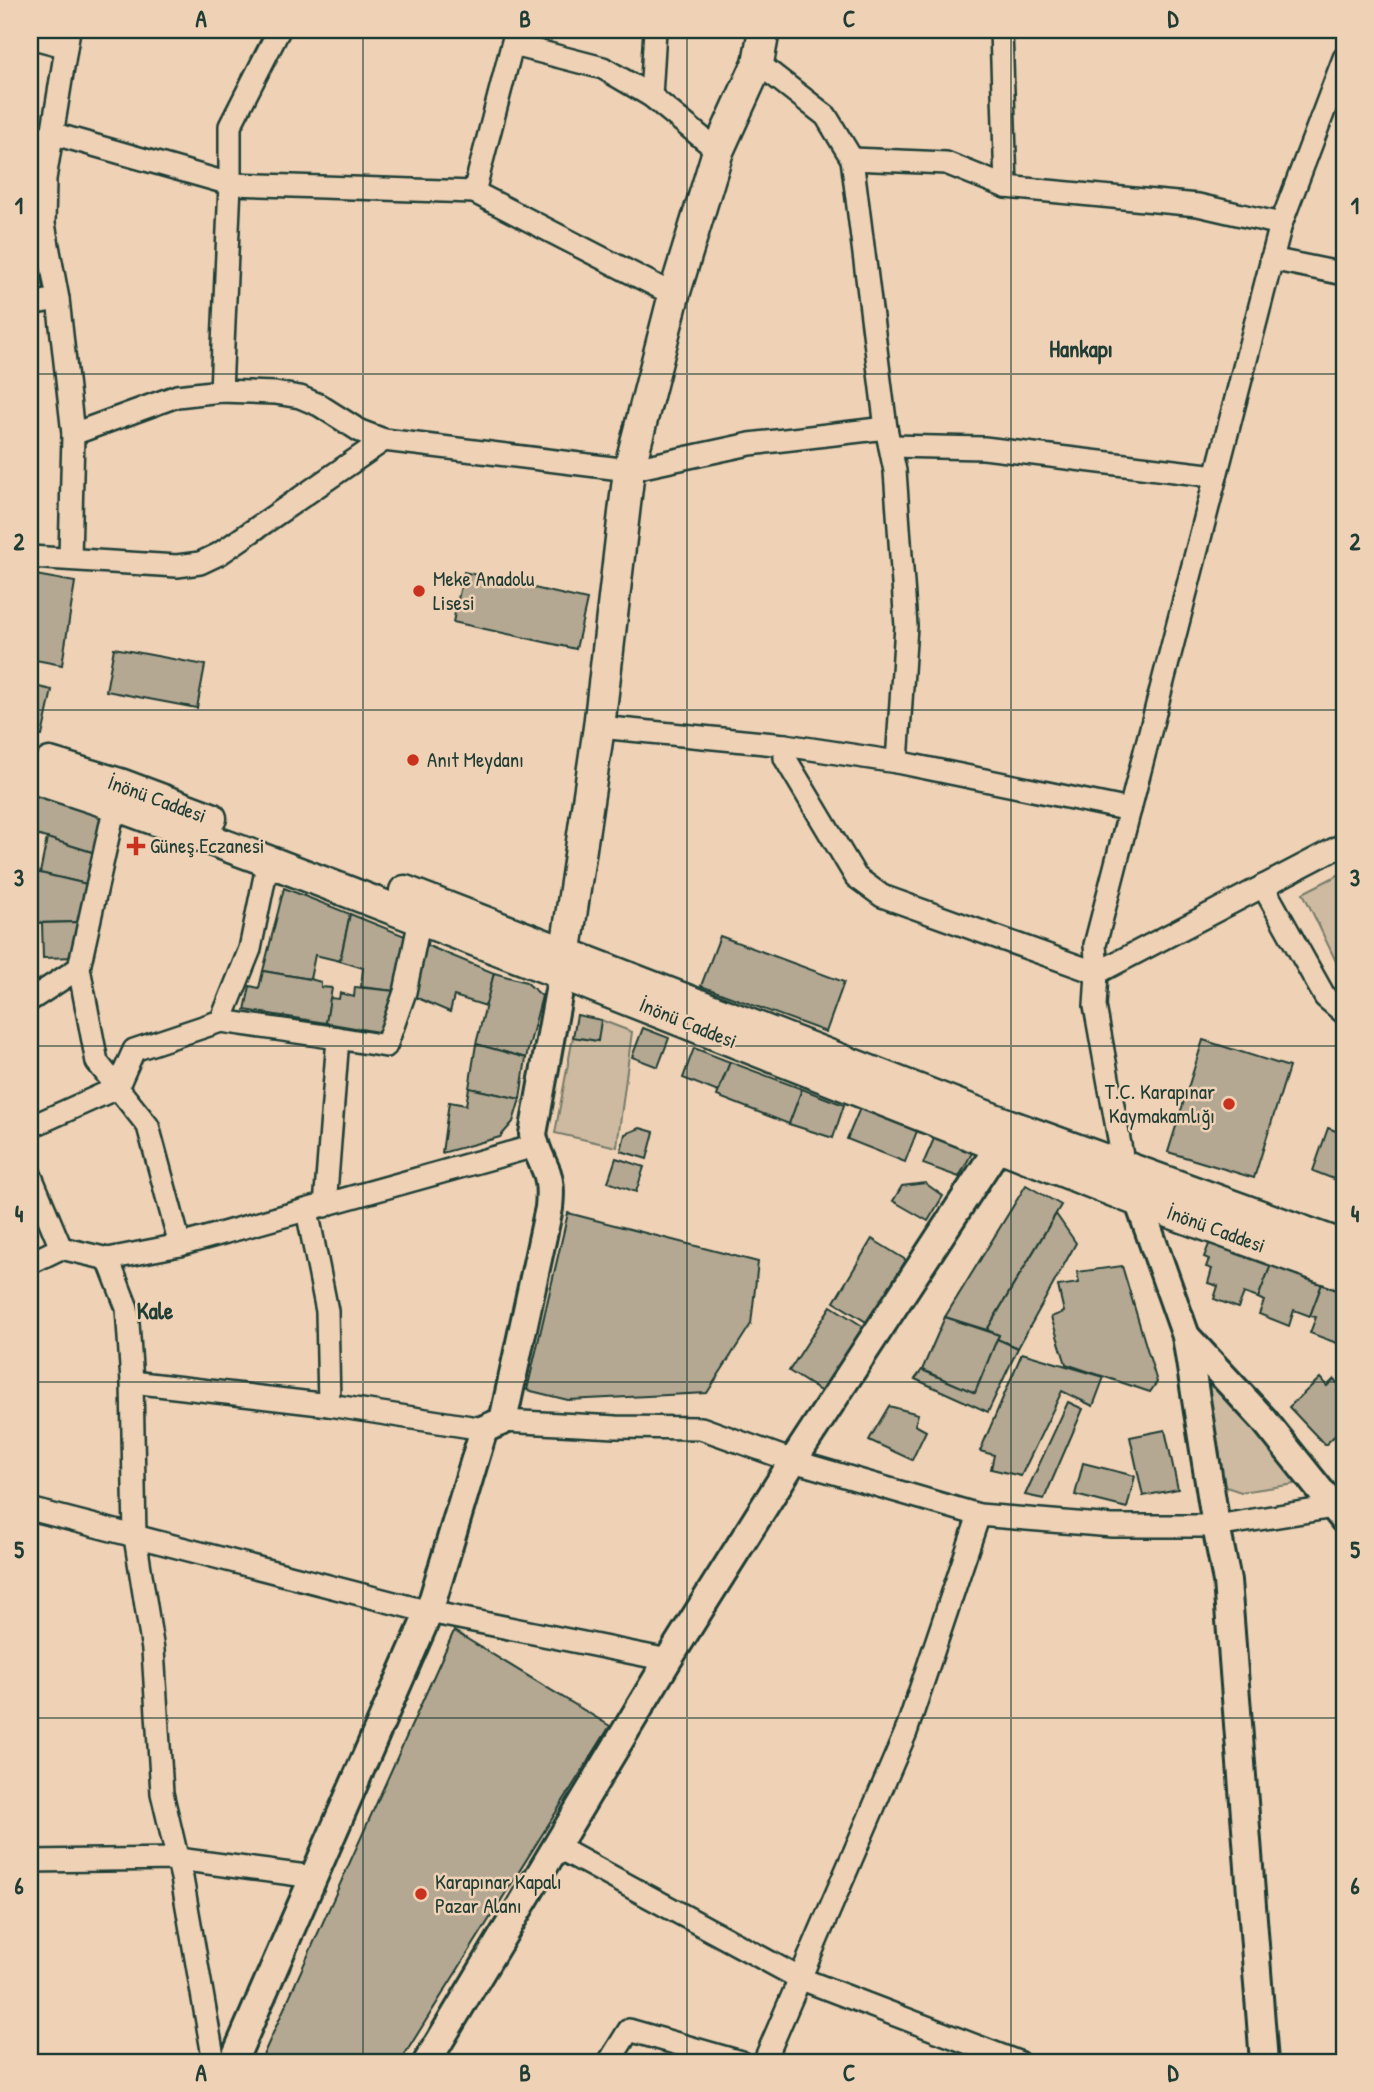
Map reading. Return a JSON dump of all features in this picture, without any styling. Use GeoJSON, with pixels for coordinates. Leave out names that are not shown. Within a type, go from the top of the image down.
{"type":"FeatureCollection","features":[{"type":"Feature","properties":{"kind":"main road"},"geometry":{"type":"LineString","coordinates":[[564,963],[599,727],[629,470],[674,295],[718,151],[758,63],[764,30]]}},
{"type":"Feature","properties":{"kind":"main road","name":"İnönü Caddesi"},"geometry":{"type":"LineString","coordinates":[[30,757],[120,784],[564,963],[1006,1136],[1140,1202],[1344,1275]]}},
{"type":"Feature","properties":{"kind":"main road","name":"İnönü Caddesi"},"geometry":{"type":"LineString","coordinates":[[30,777],[115,805],[420,919],[564,963]]}},
{"type":"Feature","properties":{"kind":"main road","name":"İnönü Caddesi"},"geometry":{"type":"LineString","coordinates":[[1006,1136],[1124,1167],[1344,1246]]}},
{"type":"Feature","properties":{"kind":"street"},"geometry":{"type":"LineString","coordinates":[[221,391],[230,126],[279,30]]}},
{"type":"Feature","properties":{"kind":"street"},"geometry":{"type":"LineString","coordinates":[[651,96],[654,30]]}},
{"type":"Feature","properties":{"kind":"street"},"geometry":{"type":"LineString","coordinates":[[1001,30],[1006,187]]}},
{"type":"Feature","properties":{"kind":"street"},"geometry":{"type":"LineString","coordinates":[[30,37],[66,38],[45,180],[44,224],[58,299],[73,434],[70,559]]}},
{"type":"Feature","properties":{"kind":"street"},"geometry":{"type":"LineString","coordinates":[[474,192],[515,37],[603,68],[651,96],[718,151]]}},
{"type":"Feature","properties":{"kind":"street"},"geometry":{"type":"LineString","coordinates":[[1264,2062],[1227,1581],[1186,1336],[1140,1202],[1124,1167],[1095,1006],[1095,945],[1281,224],[1344,58]]}},
{"type":"Feature","properties":{"kind":"street"},"geometry":{"type":"LineString","coordinates":[[758,63],[826,116],[852,159],[888,437],[895,471],[906,626],[897,762]]}},
{"type":"Feature","properties":{"kind":"street"},"geometry":{"type":"LineString","coordinates":[[51,133],[230,184],[474,192],[674,295]]}},
{"type":"Feature","properties":{"kind":"street"},"geometry":{"type":"LineString","coordinates":[[30,150],[51,133]]}},
{"type":"Feature","properties":{"kind":"street"},"geometry":{"type":"LineString","coordinates":[[852,159],[946,163],[1006,187],[1198,205],[1281,224]]}},
{"type":"Feature","properties":{"kind":"street"},"geometry":{"type":"LineString","coordinates":[[1272,259],[1344,274]]}},
{"type":"Feature","properties":{"kind":"street"},"geometry":{"type":"LineString","coordinates":[[30,304],[58,299]]}},
{"type":"Feature","properties":{"kind":"street"},"geometry":{"type":"LineString","coordinates":[[73,434],[177,396],[221,391],[300,397],[319,405],[360,431],[384,440],[629,470],[750,444],[888,437],[1216,476]]}},
{"type":"Feature","properties":{"kind":"street"},"geometry":{"type":"LineString","coordinates":[[30,557],[177,566],[200,563],[219,554],[384,440]]}},
{"type":"Feature","properties":{"kind":"street"},"geometry":{"type":"LineString","coordinates":[[599,727],[785,745],[897,762],[1130,810]]}},
{"type":"Feature","properties":{"kind":"street"},"geometry":{"type":"LineString","coordinates":[[785,745],[785,758],[856,877],[882,896],[1097,974],[1344,844]]}},
{"type":"Feature","properties":{"kind":"street"},"geometry":{"type":"LineString","coordinates":[[115,805],[79,968],[97,1062],[148,1126],[180,1245]]}},
{"type":"Feature","properties":{"kind":"street"},"geometry":{"type":"LineString","coordinates":[[221,1021],[250,949],[268,861]]}},
{"type":"Feature","properties":{"kind":"street"},"geometry":{"type":"LineString","coordinates":[[1263,886],[1325,996],[1344,1013]]}},
{"type":"Feature","properties":{"kind":"street"},"geometry":{"type":"LineString","coordinates":[[30,1127],[117,1088],[134,1050],[221,1021],[386,1046],[405,992],[420,919]]}},
{"type":"Feature","properties":{"kind":"street"},"geometry":{"type":"LineString","coordinates":[[233,2062],[429,1612],[494,1425],[550,1209],[551,1192],[547,1174],[533,1134],[564,963]]}},
{"type":"Feature","properties":{"kind":"street"},"geometry":{"type":"LineString","coordinates":[[30,1000],[79,968]]}},
{"type":"Feature","properties":{"kind":"street"},"geometry":{"type":"LineString","coordinates":[[329,1405],[327,1311],[316,1208],[338,1038]]}},
{"type":"Feature","properties":{"kind":"street"},"geometry":{"type":"LineString","coordinates":[[426,2062],[668,1660],[793,1461],[1006,1136]]}},
{"type":"Feature","properties":{"kind":"street"},"geometry":{"type":"LineString","coordinates":[[30,1263],[61,1248],[108,1259],[180,1245],[535,1146]]}},
{"type":"Feature","properties":{"kind":"street"},"geometry":{"type":"LineString","coordinates":[[30,1174],[61,1248]]}},
{"type":"Feature","properties":{"kind":"street"},"geometry":{"type":"LineString","coordinates":[[108,1259],[127,1308],[132,1382],[135,1537],[153,1650],[162,1793],[178,1859],[214,2062]]}},
{"type":"Feature","properties":{"kind":"street"},"geometry":{"type":"LineString","coordinates":[[1186,1336],[1264,1420],[1339,1514]]}},
{"type":"Feature","properties":{"kind":"street"},"geometry":{"type":"LineString","coordinates":[[132,1382],[494,1425],[701,1428],[793,1461],[979,1515],[1112,1527],[1216,1526],[1339,1514]]}},
{"type":"Feature","properties":{"kind":"street"},"geometry":{"type":"LineString","coordinates":[[30,1508],[429,1612],[668,1660]]}},
{"type":"Feature","properties":{"kind":"street"},"geometry":{"type":"LineString","coordinates":[[764,2062],[906,1732],[979,1515]]}},
{"type":"Feature","properties":{"kind":"street"},"geometry":{"type":"LineString","coordinates":[[556,1847],[799,1978],[1018,2062]]}},
{"type":"Feature","properties":{"kind":"street"},"geometry":{"type":"LineString","coordinates":[[30,1861],[178,1859],[314,1877]]}},
{"type":"Feature","properties":{"kind":"street"},"geometry":{"type":"LineString","coordinates":[[609,2062],[629,2030],[741,2062]]}},
{"type":"Feature","properties":{"kind":"shaded area"},"geometry":{"type":"Polygon","coordinates":[[[1344,872],[1344,978],[1303,893],[1344,872]]]}},
{"type":"Feature","properties":{"kind":"shaded area"},"geometry":{"type":"Polygon","coordinates":[[[601,1020],[632,1032],[617,1147],[555,1133],[573,1037],[597,1041],[601,1020]]]}},
{"type":"Feature","properties":{"kind":"shaded area"},"geometry":{"type":"Polygon","coordinates":[[[1204,1384],[1222,1391],[1290,1470],[1295,1484],[1241,1492],[1223,1486],[1204,1384]]]}},
{"type":"Feature","properties":{"kind":"building"},"geometry":{"type":"Polygon","coordinates":[[[464,572],[587,600],[576,649],[453,622],[464,572]]]}},
{"type":"Feature","properties":{"kind":"building"},"geometry":{"type":"Polygon","coordinates":[[[30,574],[75,582],[62,665],[30,659],[30,574]]]}},
{"type":"Feature","properties":{"kind":"building"},"geometry":{"type":"Polygon","coordinates":[[[114,648],[205,665],[197,708],[106,691],[114,648]]]}},
{"type":"Feature","properties":{"kind":"building"},"geometry":{"type":"Polygon","coordinates":[[[30,685],[52,690],[42,736],[30,733],[30,685]]]}},
{"type":"Feature","properties":{"kind":"building"},"geometry":{"type":"Polygon","coordinates":[[[30,790],[107,819],[95,853],[30,833],[30,790]]]}},
{"type":"Feature","properties":{"kind":"building"},"geometry":{"type":"Polygon","coordinates":[[[47,838],[95,853],[91,885],[40,873],[47,838]]]}},
{"type":"Feature","properties":{"kind":"building"},"geometry":{"type":"Polygon","coordinates":[[[30,873],[91,885],[84,922],[30,923],[30,873]]]}},
{"type":"Feature","properties":{"kind":"building"},"geometry":{"type":"Polygon","coordinates":[[[284,888],[350,914],[340,961],[315,955],[310,979],[263,971],[284,888]]]}},
{"type":"Feature","properties":{"kind":"building"},"geometry":{"type":"Polygon","coordinates":[[[350,914],[405,936],[395,991],[361,987],[363,968],[340,961],[350,914]]]}},
{"type":"Feature","properties":{"kind":"building"},"geometry":{"type":"Polygon","coordinates":[[[78,922],[78,957],[43,958],[42,923],[78,922]]]}},
{"type":"Feature","properties":{"kind":"building"},"geometry":{"type":"Polygon","coordinates":[[[720,936],[844,982],[826,1032],[701,986],[720,936]]]}},
{"type":"Feature","properties":{"kind":"building"},"geometry":{"type":"Polygon","coordinates":[[[426,945],[494,973],[486,1006],[454,996],[450,1012],[415,997],[426,945]]]}},
{"type":"Feature","properties":{"kind":"building"},"geometry":{"type":"Polygon","coordinates":[[[263,971],[310,979],[321,982],[321,987],[332,988],[326,1023],[245,1010],[250,986],[259,988],[263,971]]]}},
{"type":"Feature","properties":{"kind":"building"},"geometry":{"type":"Polygon","coordinates":[[[494,973],[526,982],[542,996],[526,1058],[476,1044],[494,973]]]}},
{"type":"Feature","properties":{"kind":"building"},"geometry":{"type":"Polygon","coordinates":[[[355,987],[395,991],[389,1022],[378,1032],[326,1023],[330,998],[339,999],[340,993],[354,997],[355,987]]]}},
{"type":"Feature","properties":{"kind":"building"},"geometry":{"type":"Polygon","coordinates":[[[577,1015],[601,1020],[598,1041],[573,1037],[577,1015]]]}},
{"type":"Feature","properties":{"kind":"building"},"geometry":{"type":"Polygon","coordinates":[[[643,1028],[669,1038],[658,1067],[632,1057],[643,1028]]]}},
{"type":"Feature","properties":{"kind":"building","name":"T.C. Karapınar Kaymakamlığı"},"geometry":{"type":"Polygon","coordinates":[[[1203,1040],[1289,1067],[1254,1178],[1168,1152],[1203,1040]]]}},
{"type":"Feature","properties":{"kind":"building"},"geometry":{"type":"Polygon","coordinates":[[[476,1044],[526,1058],[520,1099],[469,1088],[476,1044]]]}},
{"type":"Feature","properties":{"kind":"building"},"geometry":{"type":"Polygon","coordinates":[[[694,1048],[730,1062],[718,1092],[683,1078],[694,1048]]]}},
{"type":"Feature","properties":{"kind":"building"},"geometry":{"type":"Polygon","coordinates":[[[730,1062],[802,1089],[789,1124],[717,1096],[730,1062]]]}},
{"type":"Feature","properties":{"kind":"building"},"geometry":{"type":"Polygon","coordinates":[[[469,1088],[520,1099],[513,1122],[500,1137],[442,1153],[449,1102],[466,1105],[469,1088]]]}},
{"type":"Feature","properties":{"kind":"building"},"geometry":{"type":"Polygon","coordinates":[[[802,1089],[844,1105],[833,1138],[789,1124],[802,1089]]]}},
{"type":"Feature","properties":{"kind":"building"},"geometry":{"type":"Polygon","coordinates":[[[860,1108],[917,1131],[905,1162],[847,1139],[860,1108]]]}},
{"type":"Feature","properties":{"kind":"building"},"geometry":{"type":"Polygon","coordinates":[[[640,1128],[654,1132],[647,1159],[621,1151],[625,1134],[640,1128]]]}},
{"type":"Feature","properties":{"kind":"building"},"geometry":{"type":"Polygon","coordinates":[[[1328,1128],[1344,1134],[1344,1183],[1313,1171],[1328,1128]]]}},
{"type":"Feature","properties":{"kind":"building"},"geometry":{"type":"Polygon","coordinates":[[[936,1134],[974,1149],[959,1177],[923,1164],[936,1134]]]}},
{"type":"Feature","properties":{"kind":"building"},"geometry":{"type":"Polygon","coordinates":[[[616,1158],[644,1167],[636,1192],[608,1182],[616,1158]]]}},
{"type":"Feature","properties":{"kind":"building"},"geometry":{"type":"Polygon","coordinates":[[[925,1183],[943,1196],[928,1221],[893,1201],[902,1186],[925,1183]]]}},
{"type":"Feature","properties":{"kind":"building"},"geometry":{"type":"Polygon","coordinates":[[[1026,1185],[1061,1205],[987,1330],[945,1317],[1026,1185]]]}},
{"type":"Feature","properties":{"kind":"building"},"geometry":{"type":"Polygon","coordinates":[[[568,1213],[758,1262],[751,1324],[707,1393],[568,1400],[527,1390],[568,1213]]]}},
{"type":"Feature","properties":{"kind":"building"},"geometry":{"type":"Polygon","coordinates":[[[1056,1214],[1076,1243],[1018,1348],[997,1339],[999,1335],[987,1330],[1056,1214]]]}},
{"type":"Feature","properties":{"kind":"building"},"geometry":{"type":"Polygon","coordinates":[[[872,1239],[906,1260],[868,1323],[834,1302],[872,1239]]]}},
{"type":"Feature","properties":{"kind":"building"},"geometry":{"type":"Polygon","coordinates":[[[1210,1242],[1271,1265],[1258,1298],[1244,1293],[1238,1308],[1214,1299],[1218,1286],[1208,1283],[1212,1269],[1206,1267],[1209,1259],[1204,1257],[1210,1242]]]}},
{"type":"Feature","properties":{"kind":"building"},"geometry":{"type":"Polygon","coordinates":[[[1271,1265],[1322,1284],[1310,1316],[1294,1310],[1289,1326],[1259,1314],[1264,1301],[1258,1298],[1271,1265]]]}},
{"type":"Feature","properties":{"kind":"building"},"geometry":{"type":"Polygon","coordinates":[[[1122,1266],[1157,1382],[1150,1392],[1066,1364],[1051,1317],[1064,1312],[1058,1286],[1079,1283],[1077,1272],[1122,1266]]]}},
{"type":"Feature","properties":{"kind":"building"},"geometry":{"type":"Polygon","coordinates":[[[1322,1284],[1344,1293],[1344,1328],[1339,1344],[1310,1333],[1316,1317],[1310,1316],[1322,1284]]]}},
{"type":"Feature","properties":{"kind":"building"},"geometry":{"type":"Polygon","coordinates":[[[831,1306],[864,1327],[822,1392],[789,1371],[831,1306]]]}},
{"type":"Feature","properties":{"kind":"building"},"geometry":{"type":"Polygon","coordinates":[[[945,1317],[999,1335],[975,1393],[922,1370],[945,1317]]]}},
{"type":"Feature","properties":{"kind":"building"},"geometry":{"type":"Polygon","coordinates":[[[997,1339],[1018,1348],[988,1412],[915,1379],[922,1370],[975,1393],[997,1339]]]}},
{"type":"Feature","properties":{"kind":"building"},"geometry":{"type":"Polygon","coordinates":[[[1022,1353],[1104,1377],[1093,1406],[1062,1391],[1021,1476],[991,1469],[994,1455],[980,1451],[1022,1353]]]}},
{"type":"Feature","properties":{"kind":"building"},"geometry":{"type":"Polygon","coordinates":[[[1320,1378],[1327,1386],[1334,1379],[1344,1391],[1344,1427],[1325,1445],[1289,1407],[1320,1378]]]}},
{"type":"Feature","properties":{"kind":"building"},"geometry":{"type":"Polygon","coordinates":[[[1068,1402],[1083,1409],[1044,1499],[1025,1495],[1068,1402]]]}},
{"type":"Feature","properties":{"kind":"building"},"geometry":{"type":"Polygon","coordinates":[[[889,1406],[918,1414],[915,1425],[926,1431],[912,1460],[869,1440],[889,1406]]]}},
{"type":"Feature","properties":{"kind":"building"},"geometry":{"type":"Polygon","coordinates":[[[1165,1430],[1178,1489],[1143,1496],[1130,1437],[1165,1430]]]}},
{"type":"Feature","properties":{"kind":"building"},"geometry":{"type":"Polygon","coordinates":[[[1083,1463],[1135,1476],[1127,1508],[1075,1495],[1083,1463]]]}},
{"type":"Feature","properties":{"kind":"building","name":"Karapınar Kapalı Pazar Alanı"},"geometry":{"type":"Polygon","coordinates":[[[454,1631],[610,1726],[400,2062],[260,2062],[454,1631]]]}},
{"type":"Feature","properties":{"kind":"place","name":"Meke Anadolu Lisesi"},"geometry":{"type":"Point","coordinates":[419,591]}},
{"type":"Feature","properties":{"kind":"place","name":"Anıt Meydanı"},"geometry":{"type":"Point","coordinates":[413,760]}},
{"type":"Feature","properties":{"kind":"place","name":"Güneş Eczanesi"},"geometry":{"type":"Point","coordinates":[136,846]}},
{"type":"Feature","properties":{"kind":"place","name":"T.C. Karapınar Kaymakamlığı"},"geometry":{"type":"Point","coordinates":[1229,1104]}},
{"type":"Feature","properties":{"kind":"place","name":"Karapınar Kapalı Pazar Alanı"},"geometry":{"type":"Point","coordinates":[421,1894]}},
{"type":"Feature","properties":{"kind":"district","name":"Hankapı"},"geometry":{"type":"Point","coordinates":[1081,349]}},
{"type":"Feature","properties":{"kind":"district","name":"Kale"},"geometry":{"type":"Point","coordinates":[155,1311]}}]}
